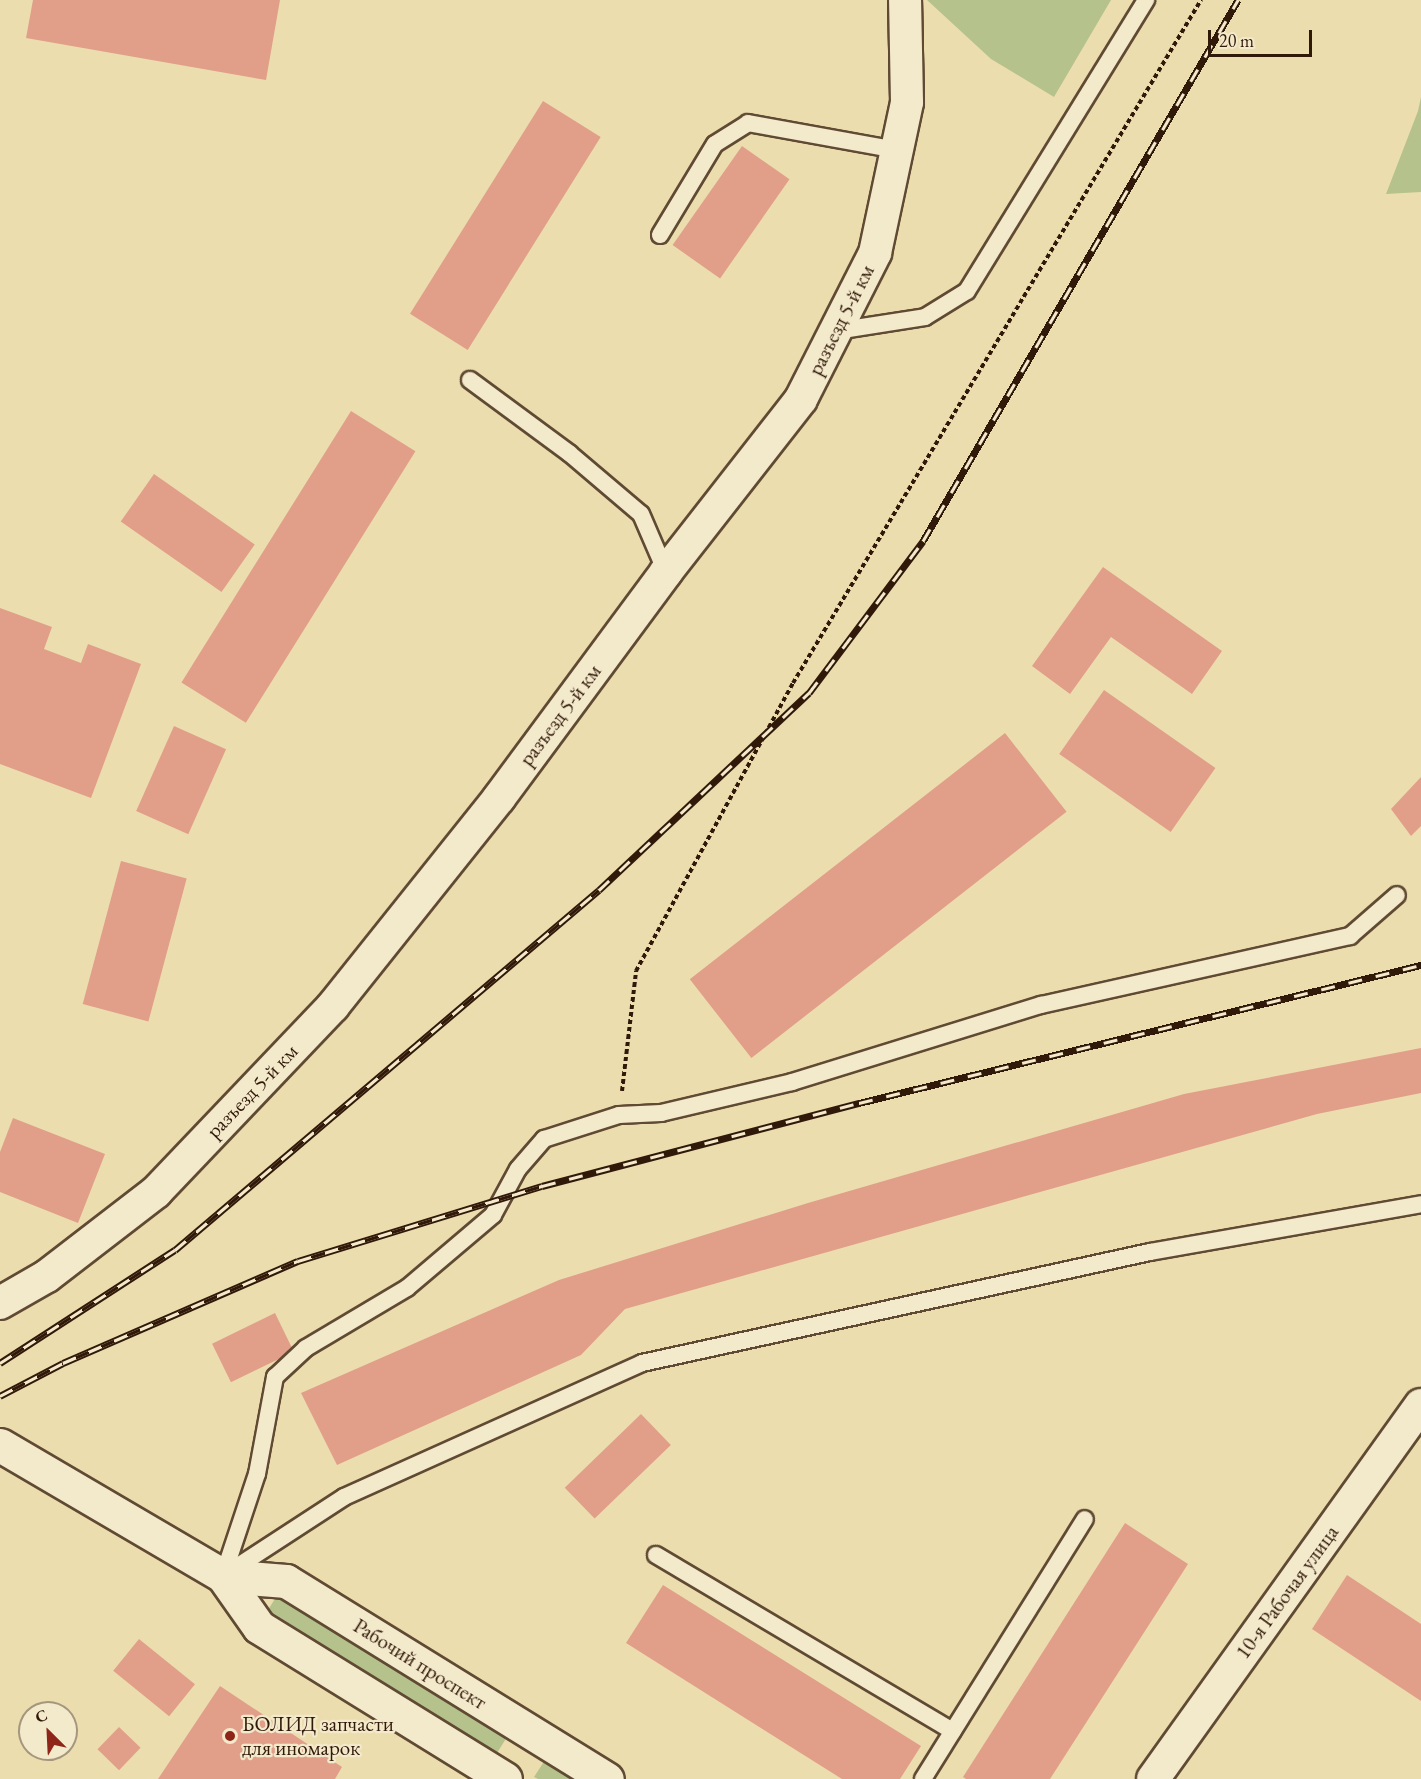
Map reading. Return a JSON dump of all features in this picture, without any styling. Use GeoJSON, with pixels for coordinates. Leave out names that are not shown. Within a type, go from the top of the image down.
{"type":"FeatureCollection","features":[{"type":"Feature","properties":{"kind":"street","name":"разъезд 5-й км"},"geometry":{"type":"LineString","coordinates":[[0,1303],[47,1276],[156,1192],[333,1006],[499,798],[666,572],[801,399],[875,253],[907,102],[905,0]]}},
{"type":"Feature","properties":{"kind":"street","name":"10-я Рабочая улица"},"geometry":{"type":"LineString","coordinates":[[1153,1779],[1421,1405]]}},
{"type":"Feature","properties":{"kind":"street","name":"Рабочий проспект"},"geometry":{"type":"LineString","coordinates":[[6,1455],[223,1576],[286,1581],[607,1779]]}},
{"type":"Feature","properties":{"kind":"street","name":"Рабочий проспект"},"geometry":{"type":"LineString","coordinates":[[223,1576],[259,1628],[505,1779]]}},
{"type":"Feature","properties":{"kind":"lane"},"geometry":{"type":"LineString","coordinates":[[836,331],[925,316],[967,291],[1146,0]]}},
{"type":"Feature","properties":{"kind":"lane"},"geometry":{"type":"LineString","coordinates":[[660,235],[715,144],[748,123],[897,150]]}},
{"type":"Feature","properties":{"kind":"lane"},"geometry":{"type":"LineString","coordinates":[[470,380],[569,453],[641,514],[666,572]]}},
{"type":"Feature","properties":{"kind":"lane"},"geometry":{"type":"LineString","coordinates":[[223,1576],[257,1474],[274,1377],[306,1348],[407,1288],[493,1215],[518,1168],[544,1139],[619,1115],[661,1113],[792,1082],[1041,1005],[1350,936],[1397,895]]}},
{"type":"Feature","properties":{"kind":"lane"},"geometry":{"type":"LineString","coordinates":[[223,1576],[344,1497],[642,1363],[1150,1252],[1421,1204]]}},
{"type":"Feature","properties":{"kind":"lane"},"geometry":{"type":"LineString","coordinates":[[923,1779],[1084,1519]]}},
{"type":"Feature","properties":{"kind":"lane"},"geometry":{"type":"LineString","coordinates":[[656,1555],[953,1731]]}},
{"type":"Feature","properties":{"kind":"path"},"geometry":{"type":"LineString","coordinates":[[619,1115],[636,970],[793,683],[1201,0]]}},
{"type":"Feature","properties":{"kind":"green space"},"geometry":{"type":"Polygon","coordinates":[[[927,0],[1111,0],[1054,97],[991,59],[927,0]]]}},
{"type":"Feature","properties":{"kind":"green space"},"geometry":{"type":"Polygon","coordinates":[[[1421,97],[1421,192],[1386,194],[1418,111],[1421,97]]]}},
{"type":"Feature","properties":{"kind":"green space"},"geometry":{"type":"Polygon","coordinates":[[[278,1594],[507,1737],[497,1753],[268,1610],[278,1594]]]}},
{"type":"Feature","properties":{"kind":"green space"},"geometry":{"type":"Polygon","coordinates":[[[545,1760],[575,1779],[538,1779],[534,1777],[545,1760]]]}},
{"type":"Feature","properties":{"kind":"building"},"geometry":{"type":"Polygon","coordinates":[[[33,0],[280,0],[266,80],[26,38],[33,0]]]}},
{"type":"Feature","properties":{"kind":"building"},"geometry":{"type":"Polygon","coordinates":[[[543,101],[601,137],[468,350],[410,314],[543,101]]]}},
{"type":"Feature","properties":{"kind":"building"},"geometry":{"type":"Polygon","coordinates":[[[742,146],[790,179],[720,278],[673,245],[742,146]]]}},
{"type":"Feature","properties":{"kind":"building"},"geometry":{"type":"Polygon","coordinates":[[[351,411],[415,451],[246,723],[181,682],[351,411]]]}},
{"type":"Feature","properties":{"kind":"building"},"geometry":{"type":"Polygon","coordinates":[[[154,474],[255,545],[221,592],[121,522],[154,474]]]}},
{"type":"Feature","properties":{"kind":"building"},"geometry":{"type":"Polygon","coordinates":[[[1103,567],[1222,651],[1192,694],[1111,637],[1070,694],[1032,666],[1103,567]]]}},
{"type":"Feature","properties":{"kind":"building"},"geometry":{"type":"Polygon","coordinates":[[[0,608],[52,627],[44,649],[81,663],[88,644],[141,664],[91,798],[0,764],[0,608]]]}},
{"type":"Feature","properties":{"kind":"building"},"geometry":{"type":"Polygon","coordinates":[[[1104,690],[1215,768],[1171,832],[1059,754],[1104,690]]]}},
{"type":"Feature","properties":{"kind":"building"},"geometry":{"type":"Polygon","coordinates":[[[174,726],[226,749],[188,834],[136,811],[174,726]]]}},
{"type":"Feature","properties":{"kind":"building"},"geometry":{"type":"Polygon","coordinates":[[[1005,733],[1067,812],[751,1058],[690,979],[1005,733]]]}},
{"type":"Feature","properties":{"kind":"building"},"geometry":{"type":"Polygon","coordinates":[[[1421,777],[1421,826],[1411,836],[1391,809],[1421,777]]]}},
{"type":"Feature","properties":{"kind":"building"},"geometry":{"type":"Polygon","coordinates":[[[121,861],[187,879],[148,1022],[83,1004],[121,861]]]}},
{"type":"Feature","properties":{"kind":"building"},"geometry":{"type":"Polygon","coordinates":[[[1421,1048],[1421,1093],[1317,1114],[625,1309],[581,1355],[337,1465],[301,1393],[559,1280],[808,1203],[1184,1094],[1421,1048]]]}},
{"type":"Feature","properties":{"kind":"building"},"geometry":{"type":"Polygon","coordinates":[[[13,1118],[105,1154],[78,1223],[0,1192],[0,1152],[13,1118]]]}},
{"type":"Feature","properties":{"kind":"building"},"geometry":{"type":"Polygon","coordinates":[[[275,1313],[294,1352],[231,1382],[212,1344],[275,1313]]]}},
{"type":"Feature","properties":{"kind":"building"},"geometry":{"type":"Polygon","coordinates":[[[641,1414],[671,1445],[595,1519],[565,1488],[641,1414]]]}},
{"type":"Feature","properties":{"kind":"building"},"geometry":{"type":"Polygon","coordinates":[[[1125,1523],[1188,1564],[1050,1779],[966,1779],[963,1777],[1125,1523]]]}},
{"type":"Feature","properties":{"kind":"building"},"geometry":{"type":"Polygon","coordinates":[[[1347,1575],[1421,1624],[1421,1701],[1312,1629],[1347,1575]]]}},
{"type":"Feature","properties":{"kind":"building"},"geometry":{"type":"Polygon","coordinates":[[[663,1585],[921,1746],[900,1779],[842,1779],[626,1643],[663,1585]]]}},
{"type":"Feature","properties":{"kind":"building"},"geometry":{"type":"Polygon","coordinates":[[[139,1639],[195,1684],[169,1716],[113,1671],[139,1639]]]}},
{"type":"Feature","properties":{"kind":"building"},"geometry":{"type":"Polygon","coordinates":[[[220,1686],[342,1767],[335,1779],[158,1779],[220,1686]]]}},
{"type":"Feature","properties":{"kind":"building"},"geometry":{"type":"Polygon","coordinates":[[[119,1727],[141,1748],[119,1770],[97,1749],[119,1727]]]}},
{"type":"Feature","properties":{"kind":"railway"},"geometry":{"type":"LineString","coordinates":[[0,1363],[175,1250],[599,890],[809,693],[923,541],[1238,0]]}},
{"type":"Feature","properties":{"kind":"railway"},"geometry":{"type":"LineString","coordinates":[[0,1396],[63,1363],[298,1261],[542,1186],[859,1103],[1421,965]]}},
{"type":"Feature","properties":{"kind":"place","name":"БОЛИД запчасти для иномарок"},"geometry":{"type":"Point","coordinates":[230,1736]}}]}
